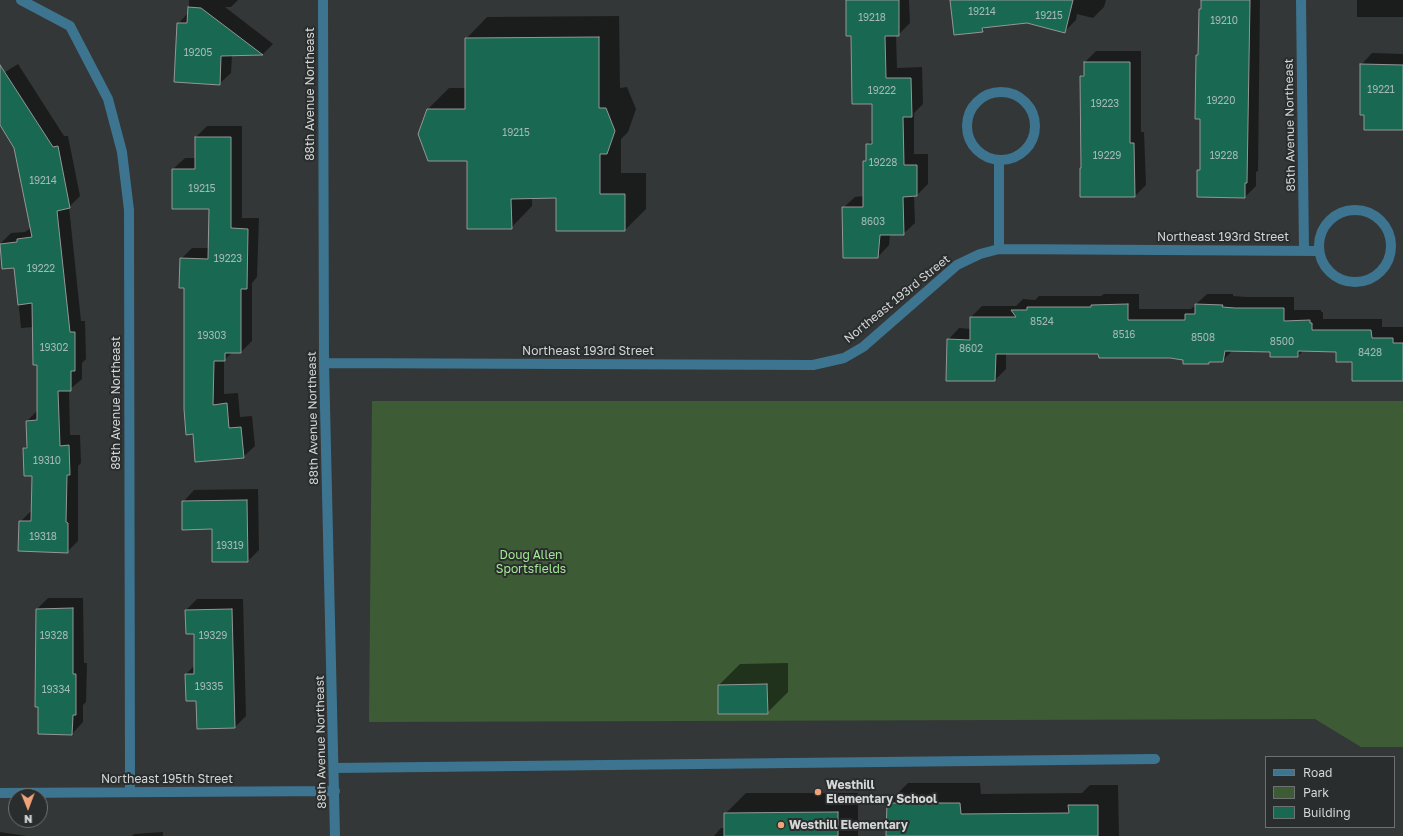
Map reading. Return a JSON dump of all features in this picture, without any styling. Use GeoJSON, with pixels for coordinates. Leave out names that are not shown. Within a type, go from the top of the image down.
{"type":"FeatureCollection","features":[{"type":"Feature","properties":{"kind":"street","name":"89th Avenue Northeast"},"geometry":{"type":"LineString","coordinates":[[21,0],[70,26],[108,99],[122,152],[129,210],[130,792]]}},
{"type":"Feature","properties":{"kind":"street","name":"88th Avenue Northeast"},"geometry":{"type":"LineString","coordinates":[[323,0],[324,363],[336,836]]}},
{"type":"Feature","properties":{"kind":"street","name":"85th Avenue Northeast"},"geometry":{"type":"LineString","coordinates":[[1302,0],[1304,250]]}},
{"type":"Feature","properties":{"kind":"street"},"geometry":{"type":"LineString","coordinates":[[1000,92],[1020,98],[1028,106],[1033,116],[1035,127],[1033,138],[1028,148],[1020,155],[1009,160],[998,160],[987,158],[977,152],[970,143],[967,132],[967,120],[971,109],[978,100],[988,94],[1000,92]]}},
{"type":"Feature","properties":{"kind":"street"},"geometry":{"type":"LineString","coordinates":[[998,160],[1000,249]]}},
{"type":"Feature","properties":{"kind":"street"},"geometry":{"type":"LineString","coordinates":[[1352,209],[1364,210],[1374,215],[1383,223],[1389,233],[1391,245],[1390,257],[1384,268],[1375,276],[1364,281],[1352,282],[1340,279],[1330,272],[1322,263],[1318,251],[1319,239],[1323,228],[1330,219],[1340,212],[1352,209]]}},
{"type":"Feature","properties":{"kind":"street","name":"Northeast 193rd Street"},"geometry":{"type":"LineString","coordinates":[[324,363],[813,365],[844,358],[862,347],[957,265],[980,254],[1000,249],[1318,251]]}},
{"type":"Feature","properties":{"kind":"street"},"geometry":{"type":"LineString","coordinates":[[334,768],[1155,759]]}},
{"type":"Feature","properties":{"kind":"street","name":"Northeast 195th Street"},"geometry":{"type":"LineString","coordinates":[[0,793],[335,791]]}},
{"type":"Feature","properties":{"kind":"green space","name":"Doug Allen Sportsfields"},"geometry":{"type":"Polygon","coordinates":[[[372,401],[1403,401],[1403,747],[1361,747],[1315,719],[369,722],[372,401]]]}},
{"type":"Feature","properties":{"kind":"building"},"geometry":{"type":"Polygon","coordinates":[[[846,0],[899,0],[899,36],[885,36],[886,78],[911,78],[912,117],[903,117],[904,165],[917,165],[917,196],[903,197],[904,235],[880,235],[878,258],[843,258],[842,207],[863,207],[863,161],[866,161],[866,144],[872,144],[872,104],[852,104],[851,36],[846,36],[846,0]]]}},
{"type":"Feature","properties":{"kind":"building"},"geometry":{"type":"Polygon","coordinates":[[[950,0],[1073,0],[1065,33],[1027,23],[982,28],[983,32],[954,35],[950,0]]]}},
{"type":"Feature","properties":{"kind":"building"},"geometry":{"type":"Polygon","coordinates":[[[1201,0],[1250,0],[1247,183],[1245,183],[1245,198],[1197,197],[1197,170],[1200,170],[1200,119],[1195,119],[1196,55],[1198,55],[1199,9],[1201,9],[1201,0]]]}},
{"type":"Feature","properties":{"kind":"building"},"geometry":{"type":"Polygon","coordinates":[[[188,7],[201,8],[263,55],[221,56],[220,85],[174,82],[177,23],[187,23],[188,7]]]}},
{"type":"Feature","properties":{"kind":"building"},"geometry":{"type":"Polygon","coordinates":[[[599,37],[599,108],[606,108],[615,131],[607,154],[600,154],[600,194],[625,194],[625,231],[556,231],[556,198],[511,199],[512,229],[467,229],[467,161],[428,161],[418,134],[427,109],[465,109],[465,38],[599,37]]]}},
{"type":"Feature","properties":{"kind":"building"},"geometry":{"type":"Polygon","coordinates":[[[1084,62],[1130,62],[1130,143],[1134,143],[1135,197],[1080,197],[1080,76],[1084,76],[1084,62]]]}},
{"type":"Feature","properties":{"kind":"building"},"geometry":{"type":"Polygon","coordinates":[[[1360,64],[1403,65],[1403,130],[1364,130],[1364,115],[1360,115],[1360,64]]]}},
{"type":"Feature","properties":{"kind":"building"},"geometry":{"type":"Polygon","coordinates":[[[0,65],[53,147],[58,146],[70,208],[57,211],[70,332],[75,332],[75,371],[71,371],[71,391],[58,391],[60,446],[69,445],[70,475],[67,475],[66,522],[68,523],[68,553],[18,551],[19,521],[31,521],[32,476],[24,476],[23,448],[27,448],[26,421],[37,420],[37,365],[33,365],[32,303],[18,305],[14,268],[2,269],[0,244],[17,242],[17,239],[32,237],[14,148],[0,125],[0,65]]]}},
{"type":"Feature","properties":{"kind":"building"},"geometry":{"type":"Polygon","coordinates":[[[195,137],[231,137],[231,228],[248,229],[247,289],[241,289],[241,353],[225,353],[225,361],[214,361],[213,405],[227,403],[229,428],[241,427],[244,458],[195,462],[193,434],[186,435],[184,409],[184,288],[179,288],[180,258],[208,259],[209,209],[172,209],[172,169],[195,169],[195,137]]]}},
{"type":"Feature","properties":{"kind":"building"},"geometry":{"type":"Polygon","coordinates":[[[1128,304],[1128,320],[1185,320],[1185,314],[1195,314],[1195,304],[1223,305],[1222,307],[1235,308],[1284,308],[1284,321],[1310,320],[1310,323],[1312,323],[1312,330],[1371,330],[1372,338],[1393,338],[1393,343],[1403,343],[1403,381],[1352,381],[1352,362],[1336,362],[1336,352],[1298,351],[1298,357],[1270,357],[1270,352],[1225,351],[1223,362],[1209,362],[1209,364],[1183,364],[1183,360],[1170,358],[1099,358],[1098,354],[996,354],[995,381],[946,381],[947,339],[970,340],[970,317],[1016,317],[1011,310],[1027,310],[1027,307],[1091,307],[1091,305],[1128,304]]]}},
{"type":"Feature","properties":{"kind":"building"},"geometry":{"type":"Polygon","coordinates":[[[247,500],[248,562],[212,562],[212,529],[182,530],[182,501],[247,500]]]}},
{"type":"Feature","properties":{"kind":"building"},"geometry":{"type":"Polygon","coordinates":[[[73,608],[73,674],[76,674],[76,715],[73,715],[72,735],[38,734],[38,707],[35,707],[36,609],[73,608]]]}},
{"type":"Feature","properties":{"kind":"building"},"geometry":{"type":"Polygon","coordinates":[[[232,609],[235,728],[197,729],[196,701],[186,701],[185,674],[194,674],[194,634],[186,634],[185,610],[232,609]]]}},
{"type":"Feature","properties":{"kind":"building"},"geometry":{"type":"Polygon","coordinates":[[[767,684],[768,714],[718,714],[718,685],[767,684]]]}},
{"type":"Feature","properties":{"kind":"building"},"geometry":{"type":"Polygon","coordinates":[[[887,803],[960,803],[961,814],[1069,813],[1068,805],[1098,805],[1098,836],[886,836],[887,803]]]}},
{"type":"Feature","properties":{"kind":"building","name":"Westhill Elementary"},"geometry":{"type":"Polygon","coordinates":[[[838,812],[838,836],[724,836],[724,813],[838,812]]]}},
{"type":"Feature","properties":{"kind":"place","name":"Westhill Elementary School"},"geometry":{"type":"Point","coordinates":[818,792]}},
{"type":"Feature","properties":{"kind":"place","name":"Westhill Elementary"},"geometry":{"type":"Point","coordinates":[781,825]}}]}
